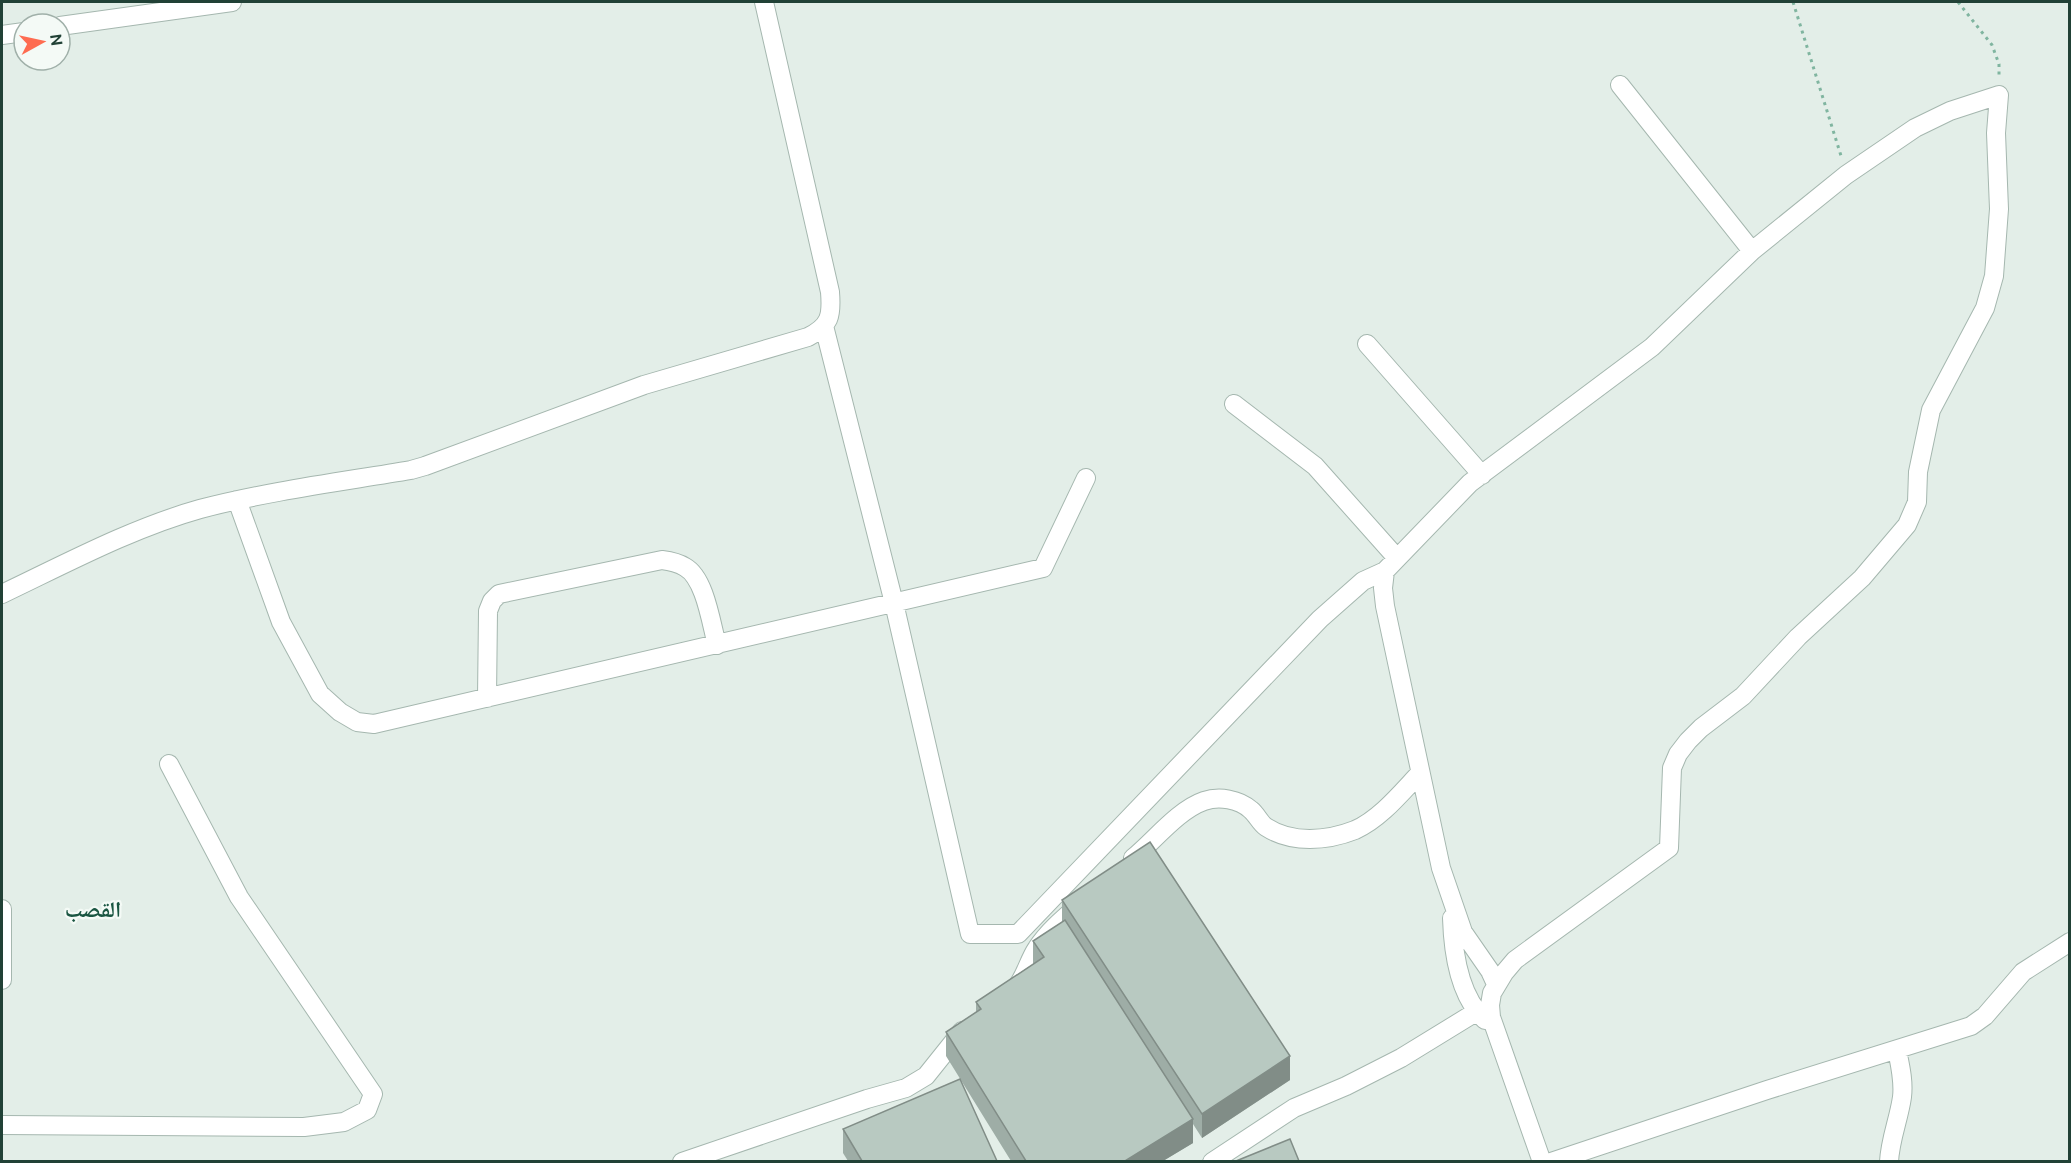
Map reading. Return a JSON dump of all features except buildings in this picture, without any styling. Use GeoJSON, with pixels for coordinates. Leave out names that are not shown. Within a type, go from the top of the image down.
{"type":"FeatureCollection","features":[{"type":"Feature","properties":{"kind":"street"},"geometry":{"type":"LineString","coordinates":[[72,24],[231,2]]}},
{"type":"Feature","properties":{"kind":"street"},"geometry":{"type":"LineString","coordinates":[[2,594],[102,547],[154,525],[198,510],[296,488],[405,472],[644,385],[808,337],[819,331],[828,321],[832,308],[830,292],[764,2]]}},
{"type":"Feature","properties":{"kind":"street"},"geometry":{"type":"LineString","coordinates":[[1620,85],[1752,251]]}},
{"type":"Feature","properties":{"kind":"street"},"geometry":{"type":"LineString","coordinates":[[824,326],[894,603],[970,934],[1018,934],[1320,619],[1363,581],[1390,564],[1470,483],[1652,347],[1752,251],[1846,175],[1915,128],[1950,111],[1999,95],[1996,133],[1999,209],[1994,276],[1985,308],[1930,410],[1918,472],[1917,502],[1907,525],[1862,578],[1798,638],[1743,696],[1688,741],[1678,754],[1672,768],[1669,848],[1515,960],[1496,984],[1490,1005],[1495,1029],[1542,1161]]}},
{"type":"Feature","properties":{"kind":"street"},"geometry":{"type":"LineString","coordinates":[[1367,344],[1482,475]]}},
{"type":"Feature","properties":{"kind":"street"},"geometry":{"type":"LineString","coordinates":[[1234,404],[1315,466],[1390,564],[1385,606],[1442,868],[1463,932],[1490,971],[1496,984]]}},
{"type":"Feature","properties":{"kind":"street"},"geometry":{"type":"LineString","coordinates":[[237,500],[281,622],[320,694],[340,712],[357,722],[374,724],[1043,568],[1086,478]]}},
{"type":"Feature","properties":{"kind":"street"},"geometry":{"type":"LineString","coordinates":[[488,698],[488,611],[492,601],[499,594],[662,560],[674,562],[687,567],[698,580],[717,645]]}},
{"type":"Feature","properties":{"kind":"street"},"geometry":{"type":"LineString","coordinates":[[2,1125],[304,1127],[344,1122],[367,1110],[373,1094],[239,897],[169,764]]}},
{"type":"Feature","properties":{"kind":"street"},"geometry":{"type":"LineString","coordinates":[[1116,873],[1184,812],[1204,801],[1223,799],[1234,801],[1251,810],[1265,827],[1288,837],[1309,839],[1355,830],[1377,816],[1420,773]]}},
{"type":"Feature","properties":{"kind":"street"},"geometry":{"type":"LineString","coordinates":[[1000,1000],[1020,984],[1036,948],[1056,924],[1091,895]]}},
{"type":"Feature","properties":{"kind":"street"},"geometry":{"type":"LineString","coordinates":[[1451,901],[1452,932],[1464,989],[1476,1012],[1495,1029]]}},
{"type":"Feature","properties":{"kind":"street"},"geometry":{"type":"LineString","coordinates":[[2,909],[2,980]]}},
{"type":"Feature","properties":{"kind":"street"},"geometry":{"type":"LineString","coordinates":[[1551,1161],[1971,1026],[1985,1016],[2023,972],[2070,942]]}},
{"type":"Feature","properties":{"kind":"street"},"geometry":{"type":"LineString","coordinates":[[1212,1161],[1294,1108],[1346,1086],[1401,1058],[1476,1012]]}},
{"type":"Feature","properties":{"kind":"street"},"geometry":{"type":"LineString","coordinates":[[682,1161],[906,1088],[926,1076],[954,1039],[972,1022]]}},
{"type":"Feature","properties":{"kind":"street"},"geometry":{"type":"LineString","coordinates":[[1889,1161],[1889,1148],[1902,1096],[1902,1077],[1897,1050]]}},
{"type":"Feature","properties":{"kind":"path"},"geometry":{"type":"LineString","coordinates":[[1793,2],[1820,83],[1846,175]]}},
{"type":"Feature","properties":{"kind":"path"},"geometry":{"type":"LineString","coordinates":[[1958,2],[1992,45],[2000,64],[1999,95]]}},
{"type":"Feature","properties":{"kind":"district","name":"القصب"},"geometry":{"type":"Point","coordinates":[93,909]}}]}
